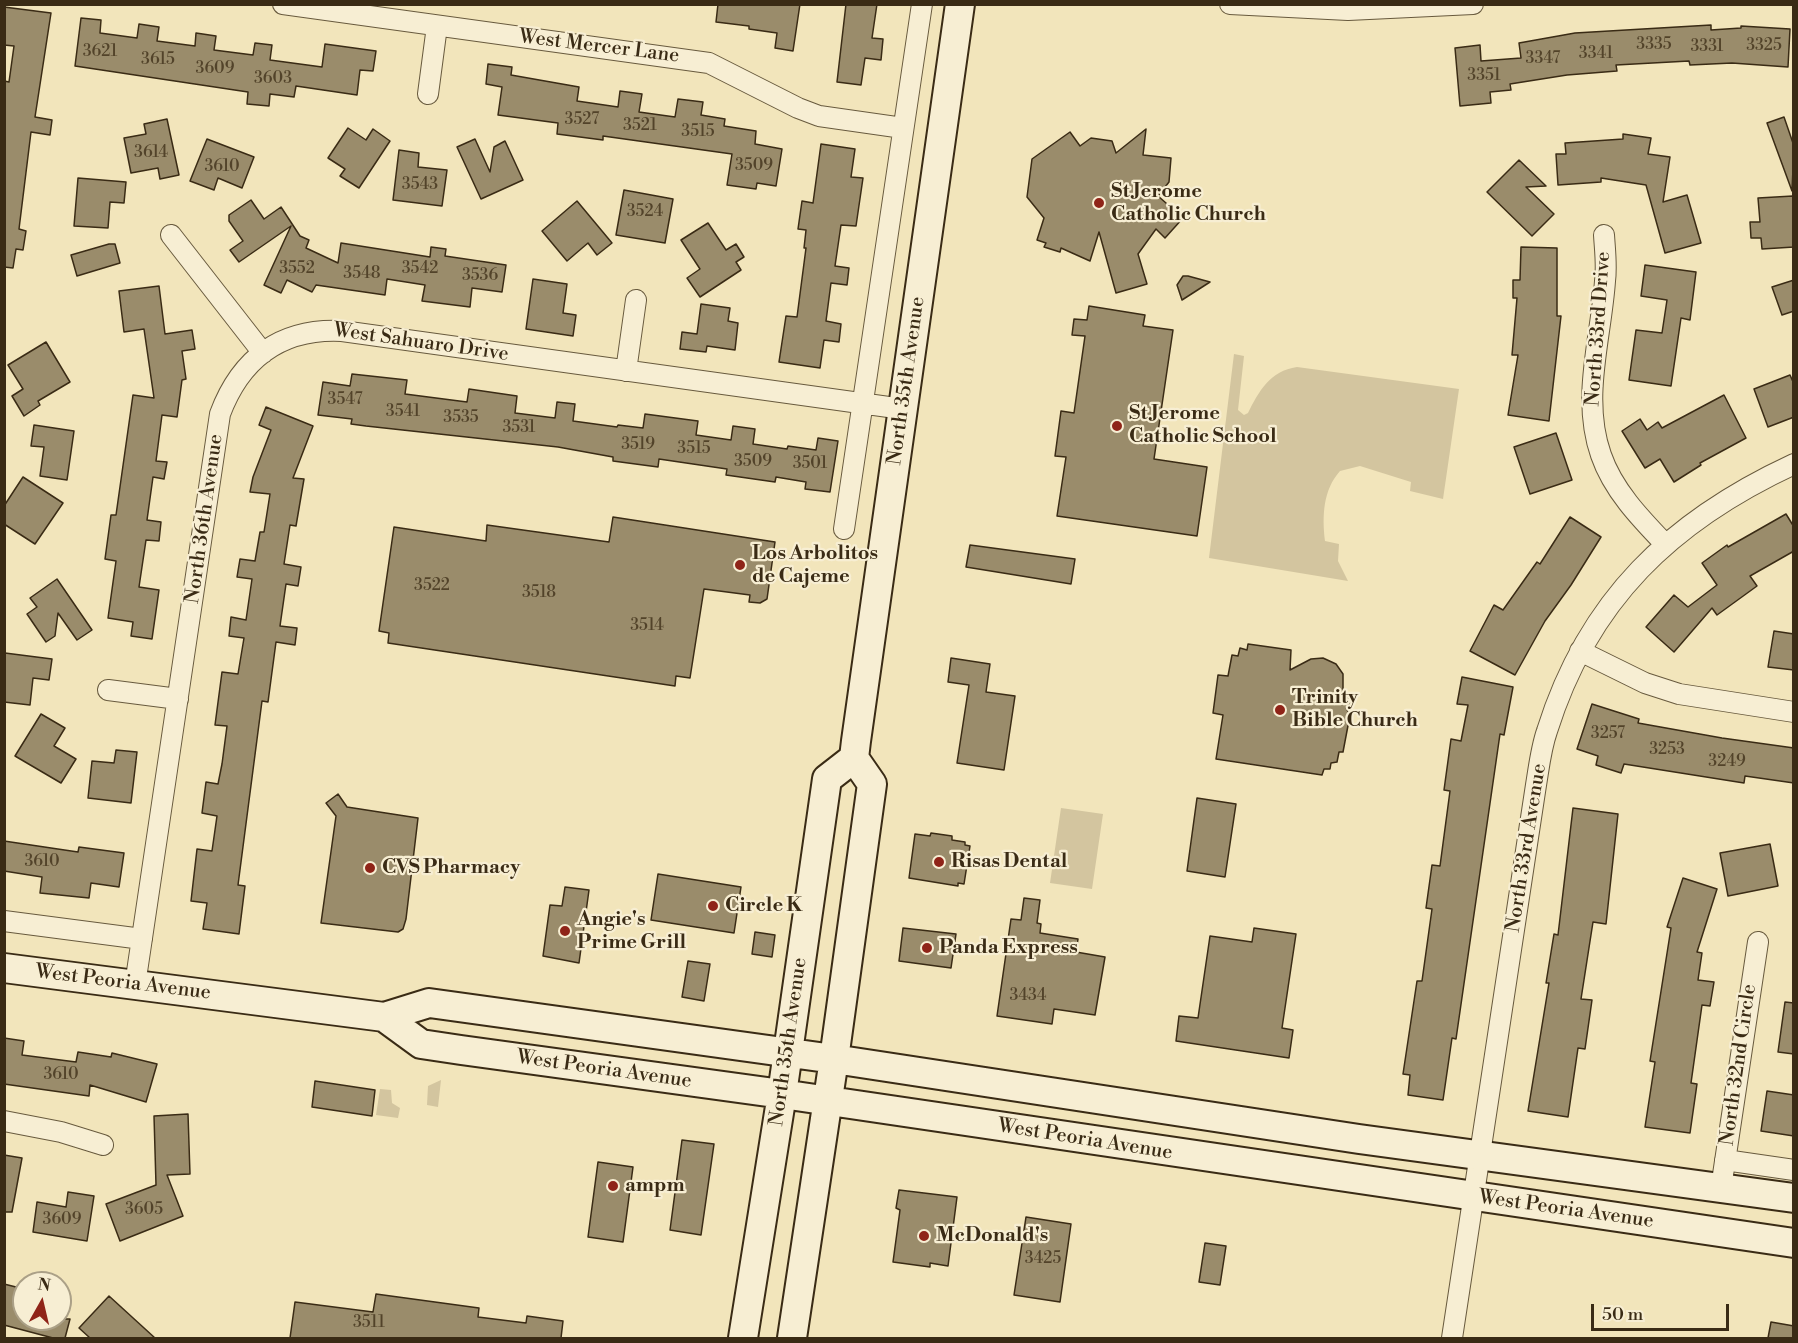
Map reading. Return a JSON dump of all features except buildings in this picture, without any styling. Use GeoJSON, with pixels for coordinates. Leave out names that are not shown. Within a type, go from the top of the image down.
{"type":"FeatureCollection","features":[{"type":"Feature","properties":{"kind":"main road","name":"North 35th Avenue"},"geometry":{"type":"LineString","coordinates":[[743,1338],[782,1094],[827,779],[854,758],[960,4]]}},
{"type":"Feature","properties":{"kind":"main road"},"geometry":{"type":"LineString","coordinates":[[792,1338],[872,784],[854,758]]}},
{"type":"Feature","properties":{"kind":"main road","name":"West Peoria Avenue"},"geometry":{"type":"LineString","coordinates":[[4,968],[384,1017],[429,1003],[834,1059],[1359,1139],[1480,1153],[1794,1198]]}},
{"type":"Feature","properties":{"kind":"main road","name":"West Peoria Avenue"},"geometry":{"type":"LineString","coordinates":[[384,1017],[421,1044],[782,1094],[1794,1243]]}},
{"type":"Feature","properties":{"kind":"street","name":"West Mercer Lane"},"geometry":{"type":"LineString","coordinates":[[283,4],[709,63],[725,69],[798,108],[819,116],[903,128]]}},
{"type":"Feature","properties":{"kind":"street","name":"North 35th Avenue"},"geometry":{"type":"LineString","coordinates":[[844,529],[922,4]]}},
{"type":"Feature","properties":{"kind":"street"},"geometry":{"type":"LineString","coordinates":[[1230,4],[1376,7],[1473,4]]}},
{"type":"Feature","properties":{"kind":"street"},"geometry":{"type":"LineString","coordinates":[[428,94],[437,26]]}},
{"type":"Feature","properties":{"kind":"street"},"geometry":{"type":"LineString","coordinates":[[171,235],[263,353]]}},
{"type":"Feature","properties":{"kind":"street","name":"North 33rd Drive"},"geometry":{"type":"LineString","coordinates":[[1604,235],[1606,279],[1592,392],[1596,438],[1611,477],[1627,502],[1665,544]]}},
{"type":"Feature","properties":{"kind":"street"},"geometry":{"type":"LineString","coordinates":[[626,371],[636,300]]}},
{"type":"Feature","properties":{"kind":"street","name":"West Sahuaro Drive"},"geometry":{"type":"LineString","coordinates":[[263,353],[297,334],[318,330],[903,409]]}},
{"type":"Feature","properties":{"kind":"street","name":"North 36th Avenue"},"geometry":{"type":"LineString","coordinates":[[135,986],[220,414],[228,393],[241,373],[263,353]]}},
{"type":"Feature","properties":{"kind":"street","name":"North 33rd Avenue"},"geometry":{"type":"LineString","coordinates":[[1452,1338],[1544,744],[1562,688],[1580,651],[1609,606],[1639,569],[1665,544],[1724,500],[1794,464]]}},
{"type":"Feature","properties":{"kind":"street"},"geometry":{"type":"LineString","coordinates":[[1580,651],[1645,682],[1679,694],[1794,712]]}},
{"type":"Feature","properties":{"kind":"street"},"geometry":{"type":"LineString","coordinates":[[108,690],[178,699]]}},
{"type":"Feature","properties":{"kind":"street"},"geometry":{"type":"LineString","coordinates":[[4,921],[142,939]]}},
{"type":"Feature","properties":{"kind":"street","name":"North 32nd Circle"},"geometry":{"type":"LineString","coordinates":[[1721,1188],[1758,942]]}},
{"type":"Feature","properties":{"kind":"street"},"geometry":{"type":"LineString","coordinates":[[4,1121],[61,1132],[104,1144]]}},
{"type":"Feature","properties":{"kind":"street"},"geometry":{"type":"LineString","coordinates":[[1725,1160],[1794,1170]]}},
{"type":"Feature","properties":{"kind":"shaded area"},"geometry":{"type":"Polygon","coordinates":[[[1234,354],[1244,356],[1238,410],[1244,415],[1248,413],[1266,383],[1280,373],[1297,367],[1459,389],[1443,499],[1410,491],[1411,482],[1360,466],[1340,471],[1334,478],[1327,495],[1324,532],[1325,541],[1339,544],[1338,561],[1348,581],[1209,558],[1234,354]]]}},
{"type":"Feature","properties":{"kind":"shaded area"},"geometry":{"type":"Polygon","coordinates":[[[1061,808],[1103,814],[1092,889],[1050,883],[1061,808]]]}},
{"type":"Feature","properties":{"kind":"shaded area"},"geometry":{"type":"Polygon","coordinates":[[[441,1080],[438,1107],[427,1105],[428,1086],[441,1080]]]}},
{"type":"Feature","properties":{"kind":"shaded area"},"geometry":{"type":"Polygon","coordinates":[[[380,1089],[391,1090],[392,1103],[400,1108],[398,1118],[376,1115],[380,1089]]]}},
{"type":"Feature","properties":{"kind":"place","name":"St Jerome Catholic Church"},"geometry":{"type":"Point","coordinates":[1099,203]}},
{"type":"Feature","properties":{"kind":"place","name":"St Jerome Catholic School"},"geometry":{"type":"Point","coordinates":[1117,426]}},
{"type":"Feature","properties":{"kind":"place","name":"Los Arbolitos de Cajeme"},"geometry":{"type":"Point","coordinates":[740,565]}},
{"type":"Feature","properties":{"kind":"place","name":"Trinity Bible Church"},"geometry":{"type":"Point","coordinates":[1280,710]}},
{"type":"Feature","properties":{"kind":"place","name":"Risas Dental"},"geometry":{"type":"Point","coordinates":[939,862]}},
{"type":"Feature","properties":{"kind":"place","name":"CVS Pharmacy"},"geometry":{"type":"Point","coordinates":[370,868]}},
{"type":"Feature","properties":{"kind":"place","name":"Circle K"},"geometry":{"type":"Point","coordinates":[713,906]}},
{"type":"Feature","properties":{"kind":"place","name":"Angie's Prime Grill"},"geometry":{"type":"Point","coordinates":[565,931]}},
{"type":"Feature","properties":{"kind":"place","name":"Panda Express"},"geometry":{"type":"Point","coordinates":[927,948]}},
{"type":"Feature","properties":{"kind":"place","name":"ampm"},"geometry":{"type":"Point","coordinates":[613,1186]}},
{"type":"Feature","properties":{"kind":"place","name":"McDonald's"},"geometry":{"type":"Point","coordinates":[924,1236]}}]}
